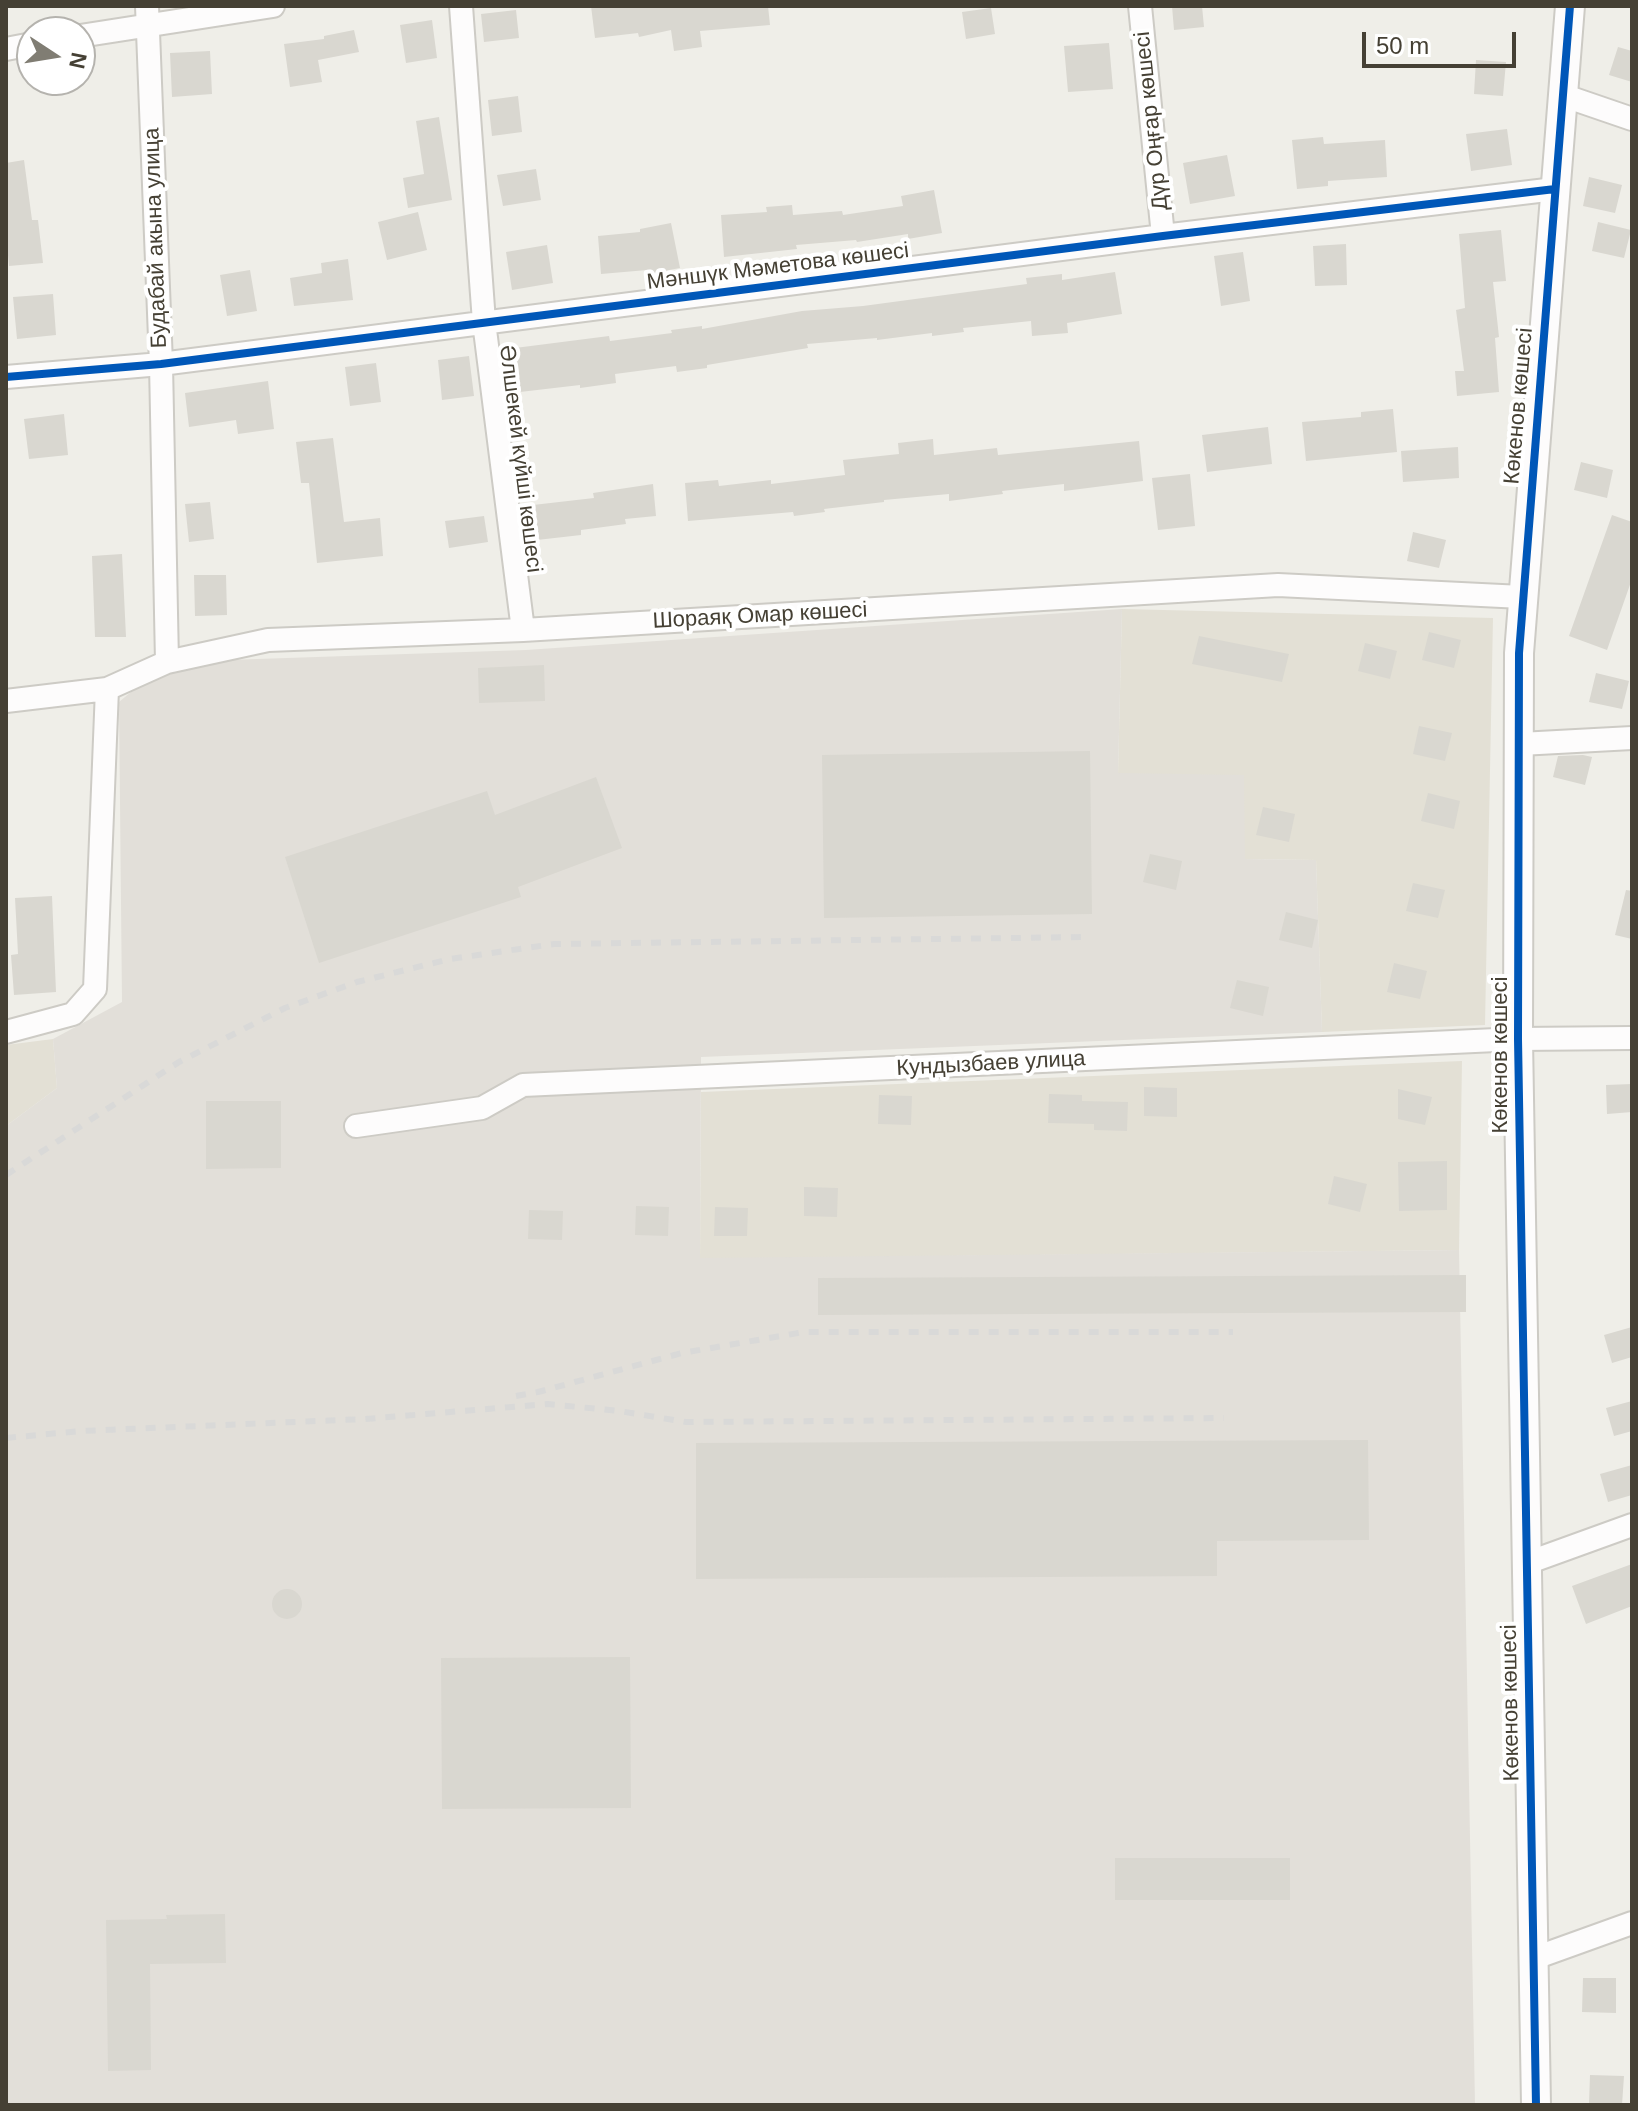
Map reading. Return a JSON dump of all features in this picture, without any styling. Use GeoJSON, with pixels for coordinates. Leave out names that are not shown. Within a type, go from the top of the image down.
{"type":"FeatureCollection","features":[{"type":"Feature","properties":{"kind":"street"},"geometry":{"type":"LineString","coordinates":[[96,31],[148,15],[273,6]]}},
{"type":"Feature","properties":{"kind":"street","name":"Әлшекей күйші көшесі"},"geometry":{"type":"LineString","coordinates":[[461,6],[484,322],[523,630]]}},
{"type":"Feature","properties":{"kind":"street","name":"Дүр Оңғар көшесі"},"geometry":{"type":"LineString","coordinates":[[1140,6],[1163,236]]}},
{"type":"Feature","properties":{"kind":"street","name":"Көкенов көшесі"},"geometry":{"type":"LineString","coordinates":[[1536,2105],[1518,1039],[1522,597],[1570,6]]}},
{"type":"Feature","properties":{"kind":"street","name":"Будабай акына улица"},"geometry":{"type":"LineString","coordinates":[[148,15],[161,364],[167,662]]}},
{"type":"Feature","properties":{"kind":"street"},"geometry":{"type":"LineString","coordinates":[[1562,95],[1632,119]]}},
{"type":"Feature","properties":{"kind":"street","name":"Мәншүк Мәметова көшесі"},"geometry":{"type":"LineString","coordinates":[[6,377],[161,364],[1555,189]]}},
{"type":"Feature","properties":{"kind":"street","name":"Шораяқ Омар көшесі"},"geometry":{"type":"LineString","coordinates":[[6,701],[107,689],[167,662],[268,640],[523,630],[1278,585],[1522,597]]}},
{"type":"Feature","properties":{"kind":"street"},"geometry":{"type":"LineString","coordinates":[[6,1032],[73,1014],[95,989],[107,689]]}},
{"type":"Feature","properties":{"kind":"street"},"geometry":{"type":"LineString","coordinates":[[1520,744],[1632,738]]}},
{"type":"Feature","properties":{"kind":"street","name":"Кундызбаев улица"},"geometry":{"type":"LineString","coordinates":[[356,1126],[482,1108],[523,1085],[1518,1039],[1632,1038]]}},
{"type":"Feature","properties":{"kind":"street"},"geometry":{"type":"LineString","coordinates":[[1527,1563],[1632,1525]]}},
{"type":"Feature","properties":{"kind":"street"},"geometry":{"type":"LineString","coordinates":[[1532,1959],[1632,1923]]}},
{"type":"Feature","properties":{"kind":"shaded area"},"geometry":{"type":"Polygon","coordinates":[[[1122,609],[1493,618],[1485,1025],[1322,1032],[1316,860],[1244,859],[1118,773],[1122,609]]]}},
{"type":"Feature","properties":{"kind":"shaded area"},"geometry":{"type":"Polygon","coordinates":[[[1122,609],[1118,773],[1244,775],[1245,859],[1316,860],[1322,1032],[701,1057],[700,1258],[1459,1250],[1475,2105],[6,2105],[6,1126],[57,1088],[53,1039],[122,1002],[119,702],[167,662],[526,650],[1122,609]]]}},
{"type":"Feature","properties":{"kind":"shaded area"},"geometry":{"type":"Polygon","coordinates":[[[53,1039],[57,1088],[6,1126],[6,1045],[53,1039]]]}},
{"type":"Feature","properties":{"kind":"shaded area"},"geometry":{"type":"Polygon","coordinates":[[[1462,1061],[1459,1250],[700,1259],[701,1092],[1462,1061]]]}},
{"type":"Feature","properties":{"kind":"building"},"geometry":{"type":"Polygon","coordinates":[[[591,6],[768,6],[770,25],[700,31],[702,47],[674,51],[671,30],[639,37],[638,33],[595,38],[591,6]]]}},
{"type":"Feature","properties":{"kind":"building"},"geometry":{"type":"Polygon","coordinates":[[[1172,6],[1202,6],[1204,27],[1174,30],[1172,6]]]}},
{"type":"Feature","properties":{"kind":"building"},"geometry":{"type":"Polygon","coordinates":[[[991,8],[995,34],[966,39],[962,12],[991,8]]]}},
{"type":"Feature","properties":{"kind":"building"},"geometry":{"type":"Polygon","coordinates":[[[516,10],[519,38],[484,42],[481,14],[516,10]]]}},
{"type":"Feature","properties":{"kind":"building"},"geometry":{"type":"Polygon","coordinates":[[[432,20],[437,58],[406,63],[400,25],[432,20]]]}},
{"type":"Feature","properties":{"kind":"building"},"geometry":{"type":"Polygon","coordinates":[[[354,30],[359,52],[318,60],[322,82],[290,87],[284,44],[324,39],[324,36],[354,30]]]}},
{"type":"Feature","properties":{"kind":"building"},"geometry":{"type":"Polygon","coordinates":[[[1109,43],[1113,89],[1068,92],[1064,46],[1109,43]]]}},
{"type":"Feature","properties":{"kind":"building"},"geometry":{"type":"Polygon","coordinates":[[[1618,47],[1632,51],[1632,82],[1609,75],[1618,47]]]}},
{"type":"Feature","properties":{"kind":"building"},"geometry":{"type":"Polygon","coordinates":[[[210,51],[212,94],[172,97],[170,53],[210,51]]]}},
{"type":"Feature","properties":{"kind":"building"},"geometry":{"type":"Polygon","coordinates":[[[1476,60],[1506,62],[1503,96],[1474,94],[1476,60]]]}},
{"type":"Feature","properties":{"kind":"building"},"geometry":{"type":"Polygon","coordinates":[[[518,96],[522,132],[492,136],[488,100],[518,96]]]}},
{"type":"Feature","properties":{"kind":"building"},"geometry":{"type":"Polygon","coordinates":[[[439,117],[452,200],[408,208],[403,178],[424,174],[416,121],[439,117]]]}},
{"type":"Feature","properties":{"kind":"building"},"geometry":{"type":"Polygon","coordinates":[[[1507,129],[1512,165],[1471,171],[1466,134],[1507,129]]]}},
{"type":"Feature","properties":{"kind":"building"},"geometry":{"type":"Polygon","coordinates":[[[1323,137],[1324,144],[1385,140],[1387,177],[1328,181],[1328,186],[1297,189],[1292,140],[1323,137]]]}},
{"type":"Feature","properties":{"kind":"building"},"geometry":{"type":"Polygon","coordinates":[[[1227,155],[1235,196],[1190,204],[1183,163],[1227,155]]]}},
{"type":"Feature","properties":{"kind":"building"},"geometry":{"type":"Polygon","coordinates":[[[24,160],[32,220],[38,220],[43,263],[9,266],[6,163],[24,160]]]}},
{"type":"Feature","properties":{"kind":"building"},"geometry":{"type":"Polygon","coordinates":[[[536,169],[541,200],[503,206],[497,175],[536,169]]]}},
{"type":"Feature","properties":{"kind":"building"},"geometry":{"type":"Polygon","coordinates":[[[1589,177],[1622,185],[1615,213],[1583,206],[1589,177]]]}},
{"type":"Feature","properties":{"kind":"building"},"geometry":{"type":"Polygon","coordinates":[[[934,190],[942,233],[908,239],[908,234],[857,242],[796,245],[797,249],[724,257],[721,215],[767,212],[766,207],[792,205],[793,215],[842,211],[843,215],[903,206],[901,196],[934,190]]]}},
{"type":"Feature","properties":{"kind":"building"},"geometry":{"type":"Polygon","coordinates":[[[418,212],[427,250],[387,260],[378,222],[418,212]]]}},
{"type":"Feature","properties":{"kind":"building"},"geometry":{"type":"Polygon","coordinates":[[[1598,222],[1631,230],[1624,258],[1592,251],[1598,222]]]}},
{"type":"Feature","properties":{"kind":"building"},"geometry":{"type":"Polygon","coordinates":[[[671,223],[680,268],[648,274],[647,270],[601,274],[598,236],[640,232],[640,229],[671,223]]]}},
{"type":"Feature","properties":{"kind":"building"},"geometry":{"type":"Polygon","coordinates":[[[1501,230],[1506,281],[1493,282],[1499,337],[1495,338],[1499,392],[1457,396],[1455,371],[1464,371],[1456,310],[1465,308],[1459,234],[1501,230]]]}},
{"type":"Feature","properties":{"kind":"building"},"geometry":{"type":"Polygon","coordinates":[[[1346,244],[1347,285],[1315,286],[1313,246],[1346,244]]]}},
{"type":"Feature","properties":{"kind":"building"},"geometry":{"type":"Polygon","coordinates":[[[547,245],[553,283],[512,290],[506,252],[547,245]]]}},
{"type":"Feature","properties":{"kind":"building"},"geometry":{"type":"Polygon","coordinates":[[[1243,252],[1250,301],[1221,306],[1214,256],[1243,252]]]}},
{"type":"Feature","properties":{"kind":"building"},"geometry":{"type":"Polygon","coordinates":[[[348,259],[353,300],[294,306],[290,278],[322,273],[321,263],[348,259]]]}},
{"type":"Feature","properties":{"kind":"building"},"geometry":{"type":"Polygon","coordinates":[[[250,270],[257,311],[227,316],[220,275],[250,270]]]}},
{"type":"Feature","properties":{"kind":"building"},"geometry":{"type":"Polygon","coordinates":[[[1115,272],[1122,314],[1067,323],[1068,333],[1032,336],[1031,321],[963,328],[964,332],[932,336],[932,333],[807,344],[808,348],[707,365],[707,368],[677,372],[676,366],[615,374],[616,383],[520,392],[515,348],[609,336],[610,341],[702,326],[702,329],[802,311],[1027,284],[1026,278],[1062,274],[1062,280],[1115,272]]]}},
{"type":"Feature","properties":{"kind":"building"},"geometry":{"type":"Polygon","coordinates":[[[53,294],[56,335],[17,339],[13,297],[53,294]]]}},
{"type":"Feature","properties":{"kind":"building"},"geometry":{"type":"Polygon","coordinates":[[[469,356],[474,396],[442,400],[438,360],[469,356]]]}},
{"type":"Feature","properties":{"kind":"building"},"geometry":{"type":"Polygon","coordinates":[[[376,363],[381,402],[350,406],[345,367],[376,363]]]}},
{"type":"Feature","properties":{"kind":"building"},"geometry":{"type":"Polygon","coordinates":[[[268,381],[274,429],[238,434],[236,420],[189,427],[185,393],[268,381]]]}},
{"type":"Feature","properties":{"kind":"building"},"geometry":{"type":"Polygon","coordinates":[[[1393,409],[1397,452],[1306,461],[1302,422],[1361,417],[1361,412],[1393,409]]]}},
{"type":"Feature","properties":{"kind":"building"},"geometry":{"type":"Polygon","coordinates":[[[64,414],[68,455],[29,459],[24,419],[64,414]]]}},
{"type":"Feature","properties":{"kind":"building"},"geometry":{"type":"Polygon","coordinates":[[[1268,427],[1272,464],[1207,472],[1202,435],[1268,427]]]}},
{"type":"Feature","properties":{"kind":"building"},"geometry":{"type":"Polygon","coordinates":[[[333,438],[344,522],[380,518],[383,556],[317,563],[309,483],[301,483],[296,442],[333,438]]]}},
{"type":"Feature","properties":{"kind":"building"},"geometry":{"type":"Polygon","coordinates":[[[933,439],[934,455],[997,448],[998,455],[1139,441],[1143,481],[1064,491],[1064,484],[949,501],[949,494],[884,500],[794,516],[793,512],[688,521],[685,483],[718,480],[719,486],[771,480],[771,484],[845,475],[843,460],[899,454],[898,443],[933,439]]]}},
{"type":"Feature","properties":{"kind":"building"},"geometry":{"type":"Polygon","coordinates":[[[1458,447],[1459,478],[1403,482],[1401,451],[1458,447]]]}},
{"type":"Feature","properties":{"kind":"building"},"geometry":{"type":"Polygon","coordinates":[[[1581,462],[1613,470],[1607,498],[1574,490],[1581,462]]]}},
{"type":"Feature","properties":{"kind":"building"},"geometry":{"type":"Polygon","coordinates":[[[1190,474],[1195,526],[1158,530],[1152,478],[1190,474]]]}},
{"type":"Feature","properties":{"kind":"building"},"geometry":{"type":"Polygon","coordinates":[[[653,484],[656,516],[625,519],[626,524],[581,530],[581,535],[537,540],[533,505],[594,498],[593,493],[653,484]]]}},
{"type":"Feature","properties":{"kind":"building"},"geometry":{"type":"Polygon","coordinates":[[[210,502],[214,539],[189,542],[185,504],[210,502]]]}},
{"type":"Feature","properties":{"kind":"building"},"geometry":{"type":"Polygon","coordinates":[[[1612,515],[1632,522],[1632,579],[1607,650],[1569,636],[1612,515]]]}},
{"type":"Feature","properties":{"kind":"building"},"geometry":{"type":"Polygon","coordinates":[[[484,516],[488,542],[449,548],[445,521],[484,516]]]}},
{"type":"Feature","properties":{"kind":"building"},"geometry":{"type":"Polygon","coordinates":[[[1413,532],[1446,540],[1439,568],[1407,561],[1413,532]]]}},
{"type":"Feature","properties":{"kind":"building"},"geometry":{"type":"Polygon","coordinates":[[[122,554],[126,637],[95,637],[92,556],[122,554]]]}},
{"type":"Feature","properties":{"kind":"building"},"geometry":{"type":"Polygon","coordinates":[[[194,575],[226,575],[227,615],[195,616],[194,575]]]}},
{"type":"Feature","properties":{"kind":"building"},"geometry":{"type":"Polygon","coordinates":[[[1429,632],[1461,640],[1454,668],[1422,660],[1429,632]]]}},
{"type":"Feature","properties":{"kind":"building"},"geometry":{"type":"Polygon","coordinates":[[[1199,636],[1289,654],[1282,682],[1192,664],[1199,636]]]}},
{"type":"Feature","properties":{"kind":"building"},"geometry":{"type":"Polygon","coordinates":[[[1365,643],[1397,651],[1390,679],[1358,671],[1365,643]]]}},
{"type":"Feature","properties":{"kind":"building"},"geometry":{"type":"Polygon","coordinates":[[[544,665],[545,701],[479,703],[478,668],[544,665]]]}},
{"type":"Feature","properties":{"kind":"building"},"geometry":{"type":"Polygon","coordinates":[[[1596,673],[1629,681],[1622,709],[1589,702],[1596,673]]]}},
{"type":"Feature","properties":{"kind":"building"},"geometry":{"type":"Polygon","coordinates":[[[1419,726],[1452,733],[1445,761],[1413,754],[1419,726]]]}},
{"type":"Feature","properties":{"kind":"building"},"geometry":{"type":"Polygon","coordinates":[[[1090,751],[1092,914],[824,918],[822,755],[1090,751]]]}},
{"type":"Feature","properties":{"kind":"building"},"geometry":{"type":"Polygon","coordinates":[[[1558,756],[1592,757],[1585,785],[1553,777],[1558,756]]]}},
{"type":"Feature","properties":{"kind":"building"},"geometry":{"type":"Polygon","coordinates":[[[596,777],[622,848],[518,887],[521,897],[319,963],[285,857],[487,791],[495,815],[596,777]]]}},
{"type":"Feature","properties":{"kind":"building"},"geometry":{"type":"Polygon","coordinates":[[[1428,793],[1460,801],[1454,829],[1421,821],[1428,793]]]}},
{"type":"Feature","properties":{"kind":"building"},"geometry":{"type":"Polygon","coordinates":[[[1263,807],[1295,814],[1289,842],[1256,835],[1263,807]]]}},
{"type":"Feature","properties":{"kind":"building"},"geometry":{"type":"Polygon","coordinates":[[[1150,854],[1182,861],[1176,890],[1143,882],[1150,854]]]}},
{"type":"Feature","properties":{"kind":"building"},"geometry":{"type":"Polygon","coordinates":[[[1413,883],[1445,890],[1438,918],[1406,911],[1413,883]]]}},
{"type":"Feature","properties":{"kind":"building"},"geometry":{"type":"Polygon","coordinates":[[[1626,890],[1632,891],[1632,939],[1615,935],[1626,890]]]}},
{"type":"Feature","properties":{"kind":"building"},"geometry":{"type":"Polygon","coordinates":[[[52,896],[56,992],[14,995],[11,955],[18,954],[15,898],[52,896]]]}},
{"type":"Feature","properties":{"kind":"building"},"geometry":{"type":"Polygon","coordinates":[[[1286,912],[1318,920],[1312,948],[1279,940],[1286,912]]]}},
{"type":"Feature","properties":{"kind":"building"},"geometry":{"type":"Polygon","coordinates":[[[1394,963],[1427,971],[1420,999],[1387,992],[1394,963]]]}},
{"type":"Feature","properties":{"kind":"building"},"geometry":{"type":"Polygon","coordinates":[[[1237,980],[1269,987],[1263,1016],[1230,1008],[1237,980]]]}},
{"type":"Feature","properties":{"kind":"building"},"geometry":{"type":"Polygon","coordinates":[[[1632,1084],[1632,1112],[1607,1114],[1606,1085],[1632,1084]]]}},
{"type":"Feature","properties":{"kind":"building"},"geometry":{"type":"Polygon","coordinates":[[[1144,1087],[1177,1088],[1177,1117],[1144,1116],[1144,1087]]]}},
{"type":"Feature","properties":{"kind":"building"},"geometry":{"type":"Polygon","coordinates":[[[1398,1089],[1432,1097],[1425,1125],[1398,1119],[1398,1089]]]}},
{"type":"Feature","properties":{"kind":"building"},"geometry":{"type":"Polygon","coordinates":[[[1049,1094],[1082,1095],[1082,1101],[1128,1102],[1127,1131],[1094,1130],[1094,1124],[1048,1123],[1049,1094]]]}},
{"type":"Feature","properties":{"kind":"building"},"geometry":{"type":"Polygon","coordinates":[[[879,1095],[912,1096],[911,1125],[878,1124],[879,1095]]]}},
{"type":"Feature","properties":{"kind":"building"},"geometry":{"type":"Polygon","coordinates":[[[206,1101],[281,1101],[281,1168],[206,1169],[206,1101]]]}},
{"type":"Feature","properties":{"kind":"building"},"geometry":{"type":"Polygon","coordinates":[[[1447,1161],[1447,1210],[1399,1211],[1398,1162],[1447,1161]]]}},
{"type":"Feature","properties":{"kind":"building"},"geometry":{"type":"Polygon","coordinates":[[[1334,1176],[1367,1184],[1360,1212],[1328,1204],[1334,1176]]]}},
{"type":"Feature","properties":{"kind":"building"},"geometry":{"type":"Polygon","coordinates":[[[804,1187],[838,1188],[837,1217],[804,1216],[804,1187]]]}},
{"type":"Feature","properties":{"kind":"building"},"geometry":{"type":"Polygon","coordinates":[[[636,1206],[669,1207],[668,1236],[635,1235],[636,1206]]]}},
{"type":"Feature","properties":{"kind":"building"},"geometry":{"type":"Polygon","coordinates":[[[715,1207],[748,1208],[747,1236],[714,1236],[715,1207]]]}},
{"type":"Feature","properties":{"kind":"building"},"geometry":{"type":"Polygon","coordinates":[[[529,1210],[563,1211],[562,1240],[528,1239],[529,1210]]]}},
{"type":"Feature","properties":{"kind":"building"},"geometry":{"type":"Polygon","coordinates":[[[1466,1275],[1466,1312],[818,1315],[818,1278],[1466,1275]]]}},
{"type":"Feature","properties":{"kind":"building"},"geometry":{"type":"Polygon","coordinates":[[[1632,1327],[1632,1357],[1612,1363],[1604,1335],[1632,1327]]]}},
{"type":"Feature","properties":{"kind":"building"},"geometry":{"type":"Polygon","coordinates":[[[1632,1401],[1632,1431],[1614,1436],[1606,1408],[1632,1401]]]}},
{"type":"Feature","properties":{"kind":"building"},"geometry":{"type":"Polygon","coordinates":[[[1368,1440],[1369,1540],[1217,1541],[1217,1576],[696,1579],[696,1443],[1368,1440]]]}},
{"type":"Feature","properties":{"kind":"building"},"geometry":{"type":"Polygon","coordinates":[[[1632,1465],[1632,1495],[1608,1502],[1600,1474],[1632,1465]]]}},
{"type":"Feature","properties":{"kind":"building"},"geometry":{"type":"Polygon","coordinates":[[[1632,1564],[1632,1606],[1586,1624],[1572,1586],[1632,1564]]]}},
{"type":"Feature","properties":{"kind":"building"},"geometry":{"type":"Polygon","coordinates":[[[287,1589],[298,1593],[302,1604],[298,1615],[287,1619],[276,1615],[272,1604],[276,1593],[287,1589]]]}},
{"type":"Feature","properties":{"kind":"building"},"geometry":{"type":"Polygon","coordinates":[[[630,1657],[631,1808],[442,1809],[441,1658],[630,1657]]]}},
{"type":"Feature","properties":{"kind":"building"},"geometry":{"type":"Polygon","coordinates":[[[1115,1858],[1290,1858],[1290,1900],[1115,1900],[1115,1858]]]}},
{"type":"Feature","properties":{"kind":"building"},"geometry":{"type":"Polygon","coordinates":[[[225,1914],[226,1963],[150,1964],[151,2070],[108,2071],[106,1920],[225,1914]]]}},
{"type":"Feature","properties":{"kind":"building"},"geometry":{"type":"Polygon","coordinates":[[[1583,1978],[1616,1978],[1616,2013],[1582,2012],[1583,1978]]]}},
{"type":"Feature","properties":{"kind":"building"},"geometry":{"type":"Polygon","coordinates":[[[1590,2075],[1624,2076],[1622,2105],[1589,2104],[1590,2075]]]}},
{"type":"Feature","properties":{"kind":"railway"},"geometry":{"type":"LineString","coordinates":[[6,1175],[179,1062],[285,1008],[357,982],[450,959],[554,944],[1088,937]]}},
{"type":"Feature","properties":{"kind":"railway"},"geometry":{"type":"LineString","coordinates":[[516,1396],[682,1353],[804,1332],[1233,1332]]}},
{"type":"Feature","properties":{"kind":"railway"},"geometry":{"type":"LineString","coordinates":[[6,1438],[81,1431],[365,1419],[548,1404],[686,1422],[1224,1418]]}},
{"type":"Feature","properties":{"kind":"cycle path"},"geometry":{"type":"LineString","coordinates":[[1536,2105],[1518,1039],[1519,653],[1570,6]]}},
{"type":"Feature","properties":{"kind":"cycle path"},"geometry":{"type":"LineString","coordinates":[[6,377],[161,364],[1555,189]]}}]}
